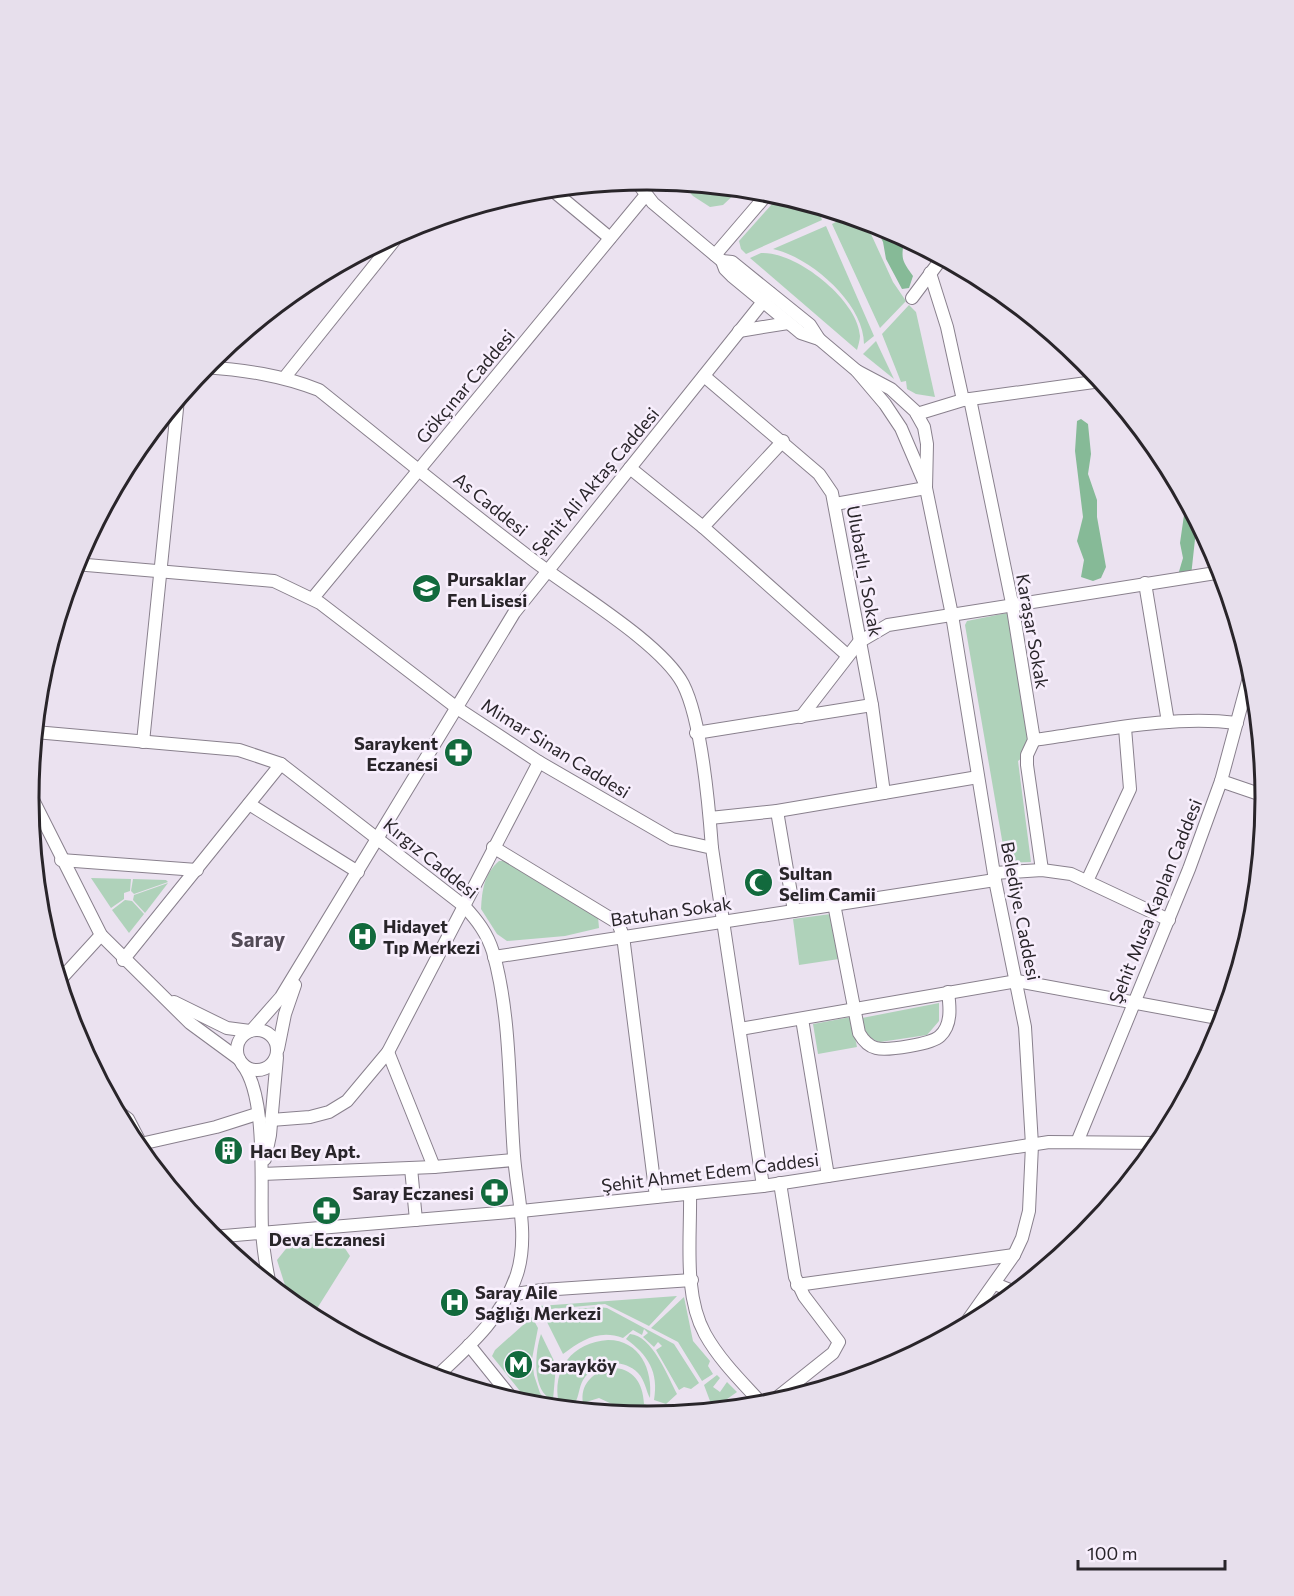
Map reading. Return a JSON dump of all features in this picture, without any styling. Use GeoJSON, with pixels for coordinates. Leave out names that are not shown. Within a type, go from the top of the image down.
{"type":"FeatureCollection","features":[{"type":"Feature","properties":{"kind":"street"},"geometry":{"type":"LineString","coordinates":[[641,190],[645,196],[718,258],[732,262],[788,323],[801,333],[819,339]]}},
{"type":"Feature","properties":{"kind":"street"},"geometry":{"type":"LineString","coordinates":[[560,196],[610,238]]}},
{"type":"Feature","properties":{"kind":"street","name":"Gökçınar Caddesi"},"geometry":{"type":"LineString","coordinates":[[313,598],[645,196]]}},
{"type":"Feature","properties":{"kind":"street"},"geometry":{"type":"LineString","coordinates":[[718,258],[762,201]]}},
{"type":"Feature","properties":{"kind":"street"},"geometry":{"type":"LineString","coordinates":[[285,377],[387,249]]}},
{"type":"Feature","properties":{"kind":"street"},"geometry":{"type":"LineString","coordinates":[[912,298],[937,264]]}},
{"type":"Feature","properties":{"kind":"street","name":"Karaşar Sokak"},"geometry":{"type":"LineString","coordinates":[[930,273],[966,400],[1012,603],[1034,740],[1027,755],[1026,765],[1042,870]]}},
{"type":"Feature","properties":{"kind":"street"},"geometry":{"type":"LineString","coordinates":[[766,297],[810,325],[819,339],[857,371],[885,404],[902,429],[926,488]]}},
{"type":"Feature","properties":{"kind":"street","name":"Şehit Ali Aktaş Caddesi"},"geometry":{"type":"LineString","coordinates":[[268,1273],[262,1231],[263,1172],[257,1114],[252,1083],[240,1061],[237,1046],[240,1040],[281,997],[509,620],[545,570],[630,468],[766,297]]}},
{"type":"Feature","properties":{"kind":"street"},"geometry":{"type":"LineString","coordinates":[[740,331],[788,323]]}},
{"type":"Feature","properties":{"kind":"street","name":"As Caddesi"},"geometry":{"type":"LineString","coordinates":[[217,368],[252,370],[285,377],[319,390],[545,570],[621,624],[662,659],[682,681],[692,707],[710,818],[712,848]]}},
{"type":"Feature","properties":{"kind":"street"},"geometry":{"type":"LineString","coordinates":[[857,371],[891,389],[917,414],[924,427],[927,444],[926,488]]}},
{"type":"Feature","properties":{"kind":"street","name":"Ulubatlı_1 Sokak"},"geometry":{"type":"LineString","coordinates":[[704,376],[783,441],[819,474],[832,493],[872,705],[884,793]]}},
{"type":"Feature","properties":{"kind":"street"},"geometry":{"type":"LineString","coordinates":[[917,414],[966,400],[1090,382]]}},
{"type":"Feature","properties":{"kind":"street"},"geometry":{"type":"LineString","coordinates":[[143,742],[177,414]]}},
{"type":"Feature","properties":{"kind":"street"},"geometry":{"type":"LineString","coordinates":[[703,527],[783,441]]}},
{"type":"Feature","properties":{"kind":"street"},"geometry":{"type":"LineString","coordinates":[[630,468],[703,527],[847,655]]}},
{"type":"Feature","properties":{"kind":"street"},"geometry":{"type":"LineString","coordinates":[[835,504],[926,488]]}},
{"type":"Feature","properties":{"kind":"street","name":"Belediye. Caddesi"},"geometry":{"type":"LineString","coordinates":[[926,488],[952,615],[994,876],[1017,981],[1029,1070],[1032,1144],[1029,1211],[1022,1238],[1014,1255],[976,1310]]}},
{"type":"Feature","properties":{"kind":"street","name":"Mimar Sinan Caddesi"},"geometry":{"type":"LineString","coordinates":[[85,565],[273,581],[313,598],[457,708],[539,762],[672,840],[712,848]]}},
{"type":"Feature","properties":{"kind":"street"},"geometry":{"type":"LineString","coordinates":[[801,717],[859,642],[888,625],[1012,603],[1212,573]]}},
{"type":"Feature","properties":{"kind":"street"},"geometry":{"type":"LineString","coordinates":[[1145,583],[1168,722]]}},
{"type":"Feature","properties":{"kind":"street","name":"Şehit Musa Kaplan Caddesi"},"geometry":{"type":"LineString","coordinates":[[1078,1140],[1169,920],[1221,781],[1245,692]]}},
{"type":"Feature","properties":{"kind":"street"},"geometry":{"type":"LineString","coordinates":[[696,733],[872,705]]}},
{"type":"Feature","properties":{"kind":"street"},"geometry":{"type":"LineString","coordinates":[[1034,740],[1168,722],[1202,720],[1237,723]]}},
{"type":"Feature","properties":{"kind":"street"},"geometry":{"type":"LineString","coordinates":[[1087,881],[1130,789],[1125,728]]}},
{"type":"Feature","properties":{"kind":"street","name":"Kırgız Caddesi"},"geometry":{"type":"LineString","coordinates":[[43,733],[250,752],[281,764],[464,906],[487,934],[494,957],[503,1008],[514,1160],[521,1211],[520,1262],[508,1295],[494,1317],[443,1371]]}},
{"type":"Feature","properties":{"kind":"street"},"geometry":{"type":"LineString","coordinates":[[271,1120],[310,1117],[329,1112],[346,1101],[388,1052],[539,762]]}},
{"type":"Feature","properties":{"kind":"street"},"geometry":{"type":"LineString","coordinates":[[123,960],[281,764]]}},
{"type":"Feature","properties":{"kind":"street"},"geometry":{"type":"LineString","coordinates":[[710,818],[777,812],[978,777]]}},
{"type":"Feature","properties":{"kind":"street"},"geometry":{"type":"LineString","coordinates":[[1221,781],[1255,793]]}},
{"type":"Feature","properties":{"kind":"street"},"geometry":{"type":"LineString","coordinates":[[249,804],[358,872]]}},
{"type":"Feature","properties":{"kind":"street"},"geometry":{"type":"LineString","coordinates":[[777,812],[794,910]]}},
{"type":"Feature","properties":{"kind":"street"},"geometry":{"type":"LineString","coordinates":[[39,814],[101,935],[123,960],[168,999],[190,1023],[240,1061],[254,1070],[261,1070],[271,1065],[277,1054],[275,1040],[268,1032],[227,1028],[168,999]]}},
{"type":"Feature","properties":{"kind":"street"},"geometry":{"type":"LineString","coordinates":[[493,847],[618,923],[623,936],[656,1197]]}},
{"type":"Feature","properties":{"kind":"street"},"geometry":{"type":"LineString","coordinates":[[712,848],[763,1186]]}},
{"type":"Feature","properties":{"kind":"street"},"geometry":{"type":"LineString","coordinates":[[61,860],[197,870]]}},
{"type":"Feature","properties":{"kind":"street","name":"Batuhan Sokak"},"geometry":{"type":"LineString","coordinates":[[494,957],[1042,870],[1071,874],[1169,920]]}},
{"type":"Feature","properties":{"kind":"street"},"geometry":{"type":"LineString","coordinates":[[834,904],[859,1033],[868,1045],[887,1049],[936,1040],[946,1028],[950,1007],[948,992]]}},
{"type":"Feature","properties":{"kind":"street"},"geometry":{"type":"LineString","coordinates":[[65,974],[101,935]]}},
{"type":"Feature","properties":{"kind":"street","name":"Şehit Ali Aktaş Caddesi"},"geometry":{"type":"LineString","coordinates":[[263,1172],[271,1120],[277,1054],[291,995],[311,948]]}},
{"type":"Feature","properties":{"kind":"street"},"geometry":{"type":"LineString","coordinates":[[740,1029],[1017,981],[1134,1005],[1214,1018]]}},
{"type":"Feature","properties":{"kind":"street"},"geometry":{"type":"LineString","coordinates":[[802,1019],[828,1176]]}},
{"type":"Feature","properties":{"kind":"street"},"geometry":{"type":"LineString","coordinates":[[388,1052],[434,1167]]}},
{"type":"Feature","properties":{"kind":"street"},"geometry":{"type":"LineString","coordinates":[[146,1143],[257,1114]]}},
{"type":"Feature","properties":{"kind":"street","name":"Şehit Ahmet Edem Caddesi"},"geometry":{"type":"LineString","coordinates":[[225,1235],[521,1211],[763,1186],[1032,1144],[1078,1140],[1148,1143]]}},
{"type":"Feature","properties":{"kind":"street"},"geometry":{"type":"LineString","coordinates":[[263,1172],[434,1167],[514,1160]]}},
{"type":"Feature","properties":{"kind":"street"},"geometry":{"type":"LineString","coordinates":[[411,1168],[416,1220]]}},
{"type":"Feature","properties":{"kind":"street"},"geometry":{"type":"LineString","coordinates":[[780,1184],[797,1285],[838,1338],[838,1345],[832,1353],[789,1389]]}},
{"type":"Feature","properties":{"kind":"street"},"geometry":{"type":"LineString","coordinates":[[690,1194],[694,1300],[704,1332],[728,1365],[755,1396]]}},
{"type":"Feature","properties":{"kind":"street"},"geometry":{"type":"LineString","coordinates":[[797,1285],[1014,1255]]}},
{"type":"Feature","properties":{"kind":"street"},"geometry":{"type":"LineString","coordinates":[[508,1295],[542,1290],[692,1280]]}},
{"type":"Feature","properties":{"kind":"street"},"geometry":{"type":"LineString","coordinates":[[995,1284],[1006,1288]]}},
{"type":"Feature","properties":{"kind":"street"},"geometry":{"type":"LineString","coordinates":[[469,1345],[504,1388]]}},
{"type":"Feature","properties":{"kind":"shaded area"},"geometry":{"type":"Polygon","coordinates":[[[689,191],[732,196],[723,205],[710,207],[689,191]]]}},
{"type":"Feature","properties":{"kind":"shaded area"},"geometry":{"type":"Polygon","coordinates":[[[772,204],[820,216],[822,220],[746,254],[741,249],[739,241],[772,204]]]}},
{"type":"Feature","properties":{"kind":"shaded area"},"geometry":{"type":"Polygon","coordinates":[[[834,220],[870,232],[893,282],[906,301],[880,328],[832,224],[836,222],[834,220]]]}},
{"type":"Feature","properties":{"kind":"shaded area"},"geometry":{"type":"Polygon","coordinates":[[[826,226],[874,336],[864,344],[862,328],[855,313],[832,284],[803,261],[773,249],[826,226]]]}},
{"type":"Feature","properties":{"kind":"shaded area"},"geometry":{"type":"Polygon","coordinates":[[[880,236],[903,247],[903,258],[913,276],[909,288],[902,289],[886,259],[880,236]]]}},
{"type":"Feature","properties":{"kind":"shaded area"},"geometry":{"type":"Polygon","coordinates":[[[761,253],[791,260],[823,280],[837,293],[857,322],[860,336],[857,350],[750,258],[761,253]]]}},
{"type":"Feature","properties":{"kind":"shaded area"},"geometry":{"type":"Polygon","coordinates":[[[909,305],[916,312],[935,397],[916,394],[907,389],[906,381],[901,382],[882,334],[909,305]]]}},
{"type":"Feature","properties":{"kind":"shaded area"},"geometry":{"type":"Polygon","coordinates":[[[876,341],[894,379],[863,354],[876,341]]]}},
{"type":"Feature","properties":{"kind":"shaded area"},"geometry":{"type":"Polygon","coordinates":[[[1081,419],[1088,424],[1091,454],[1088,474],[1097,500],[1097,517],[1106,567],[1101,578],[1093,581],[1081,577],[1084,560],[1077,541],[1083,517],[1075,451],[1077,421],[1081,419]]]}},
{"type":"Feature","properties":{"kind":"shaded area"},"geometry":{"type":"Polygon","coordinates":[[[1184,514],[1195,536],[1191,576],[1178,575],[1183,558],[1180,543],[1184,514]]]}},
{"type":"Feature","properties":{"kind":"shaded area"},"geometry":{"type":"Polygon","coordinates":[[[1017,611],[1033,749],[1018,761],[1031,862],[1006,863],[965,625],[967,621],[1017,611]]]}},
{"type":"Feature","properties":{"kind":"shaded area"},"geometry":{"type":"Polygon","coordinates":[[[499,861],[506,861],[598,917],[599,928],[565,936],[507,941],[497,934],[481,909],[485,883],[490,871],[499,861]]]}},
{"type":"Feature","properties":{"kind":"shaded area"},"geometry":{"type":"Polygon","coordinates":[[[91,878],[131,879],[130,891],[124,893],[124,899],[111,908],[91,878]]]}},
{"type":"Feature","properties":{"kind":"shaded area"},"geometry":{"type":"Polygon","coordinates":[[[133,879],[166,880],[168,882],[134,894],[131,891],[133,879]]]}},
{"type":"Feature","properties":{"kind":"shaded area"},"geometry":{"type":"Polygon","coordinates":[[[168,883],[145,913],[133,900],[134,895],[168,883]]]}},
{"type":"Feature","properties":{"kind":"shaded area"},"geometry":{"type":"Polygon","coordinates":[[[125,900],[132,901],[144,914],[129,933],[112,910],[125,900]]]}},
{"type":"Feature","properties":{"kind":"shaded area"},"geometry":{"type":"Polygon","coordinates":[[[831,914],[839,959],[799,965],[793,919],[831,914]]]}},
{"type":"Feature","properties":{"kind":"shaded area"},"geometry":{"type":"Polygon","coordinates":[[[939,1003],[939,1021],[927,1035],[876,1041],[867,1033],[862,1018],[939,1003]]]}},
{"type":"Feature","properties":{"kind":"shaded area"},"geometry":{"type":"Polygon","coordinates":[[[851,1017],[857,1047],[818,1054],[813,1024],[851,1017]]]}},
{"type":"Feature","properties":{"kind":"shaded area"},"geometry":{"type":"Polygon","coordinates":[[[340,1241],[350,1256],[316,1308],[285,1286],[277,1260],[289,1245],[340,1241]]]}},
{"type":"Feature","properties":{"kind":"shaded area"},"geometry":{"type":"Polygon","coordinates":[[[677,1296],[649,1326],[605,1304],[540,1310],[539,1306],[677,1296]]]}},
{"type":"Feature","properties":{"kind":"shaded area"},"geometry":{"type":"Polygon","coordinates":[[[684,1297],[693,1341],[710,1361],[708,1366],[713,1374],[702,1381],[678,1342],[651,1328],[684,1297]]]}},
{"type":"Feature","properties":{"kind":"shaded area"},"geometry":{"type":"Polygon","coordinates":[[[607,1308],[674,1344],[699,1383],[691,1389],[684,1387],[679,1390],[656,1350],[662,1346],[658,1342],[654,1347],[643,1337],[648,1333],[644,1329],[642,1335],[633,1330],[623,1338],[606,1335],[591,1337],[563,1354],[542,1312],[607,1308]]]}},
{"type":"Feature","properties":{"kind":"shaded area"},"geometry":{"type":"Polygon","coordinates":[[[532,1317],[538,1328],[532,1359],[534,1375],[543,1397],[521,1392],[492,1356],[495,1350],[532,1317]]]}},
{"type":"Feature","properties":{"kind":"shaded area"},"geometry":{"type":"Polygon","coordinates":[[[541,1334],[556,1365],[553,1398],[546,1396],[541,1389],[536,1370],[541,1334]]]}},
{"type":"Feature","properties":{"kind":"shaded area"},"geometry":{"type":"Polygon","coordinates":[[[630,1334],[645,1341],[664,1368],[677,1394],[666,1404],[654,1400],[653,1373],[646,1358],[626,1339],[630,1334]]]}},
{"type":"Feature","properties":{"kind":"shaded area"},"geometry":{"type":"Polygon","coordinates":[[[619,1341],[636,1351],[642,1358],[649,1377],[650,1398],[638,1373],[616,1363],[601,1366],[588,1374],[583,1380],[575,1402],[558,1399],[558,1380],[567,1360],[584,1346],[596,1342],[619,1341]]]}},
{"type":"Feature","properties":{"kind":"shaded area"},"geometry":{"type":"Polygon","coordinates":[[[607,1368],[616,1368],[629,1373],[638,1382],[644,1404],[652,1406],[614,1405],[599,1398],[583,1403],[585,1386],[596,1373],[607,1368]]]}},
{"type":"Feature","properties":{"kind":"shaded area"},"geometry":{"type":"Polygon","coordinates":[[[717,1375],[720,1378],[713,1387],[720,1392],[727,1382],[737,1392],[724,1401],[711,1403],[704,1385],[717,1375]]]}},
{"type":"Feature","properties":{"kind":"place","name":"Pursaklar Fen Lisesi"},"geometry":{"type":"Point","coordinates":[426,589]}},
{"type":"Feature","properties":{"kind":"place","name":"Saraykent Eczanesi"},"geometry":{"type":"Point","coordinates":[459,753]}},
{"type":"Feature","properties":{"kind":"place","name":"Sultan Selim Camii"},"geometry":{"type":"Point","coordinates":[758,883]}},
{"type":"Feature","properties":{"kind":"place","name":"Hidayet Tıp Merkezi"},"geometry":{"type":"Point","coordinates":[362,936]}},
{"type":"Feature","properties":{"kind":"place","name":"Hacı Bey Apt."},"geometry":{"type":"Point","coordinates":[229,1151]}},
{"type":"Feature","properties":{"kind":"place","name":"Saray Eczanesi"},"geometry":{"type":"Point","coordinates":[495,1193]}},
{"type":"Feature","properties":{"kind":"place","name":"Deva Eczanesi"},"geometry":{"type":"Point","coordinates":[327,1210]}},
{"type":"Feature","properties":{"kind":"place","name":"Saray Aile Sağlığı Merkezi"},"geometry":{"type":"Point","coordinates":[454,1302]}},
{"type":"Feature","properties":{"kind":"place","name":"Sarayköy"},"geometry":{"type":"Point","coordinates":[519,1365]}},
{"type":"Feature","properties":{"kind":"district","name":"Saray"},"geometry":{"type":"Point","coordinates":[258,938]}}]}
